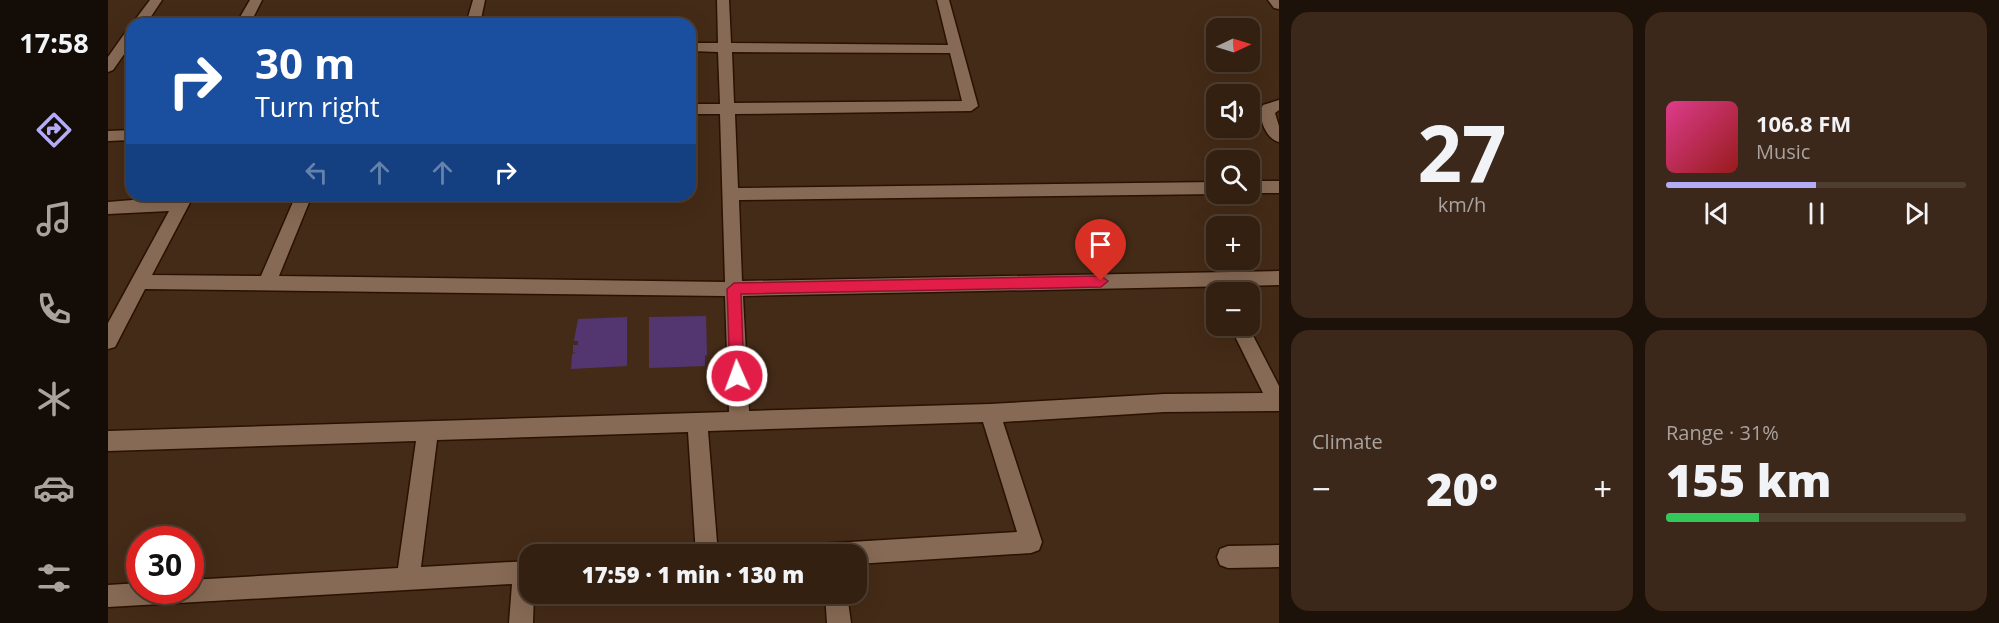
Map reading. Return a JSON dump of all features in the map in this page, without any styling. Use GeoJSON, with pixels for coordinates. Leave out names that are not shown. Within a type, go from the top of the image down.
{"type":"FeatureCollection","features":[{"type":"Feature","properties":{"kind":"street"},"geometry":{"type":"LineString","coordinates":[[143,18],[156,0]]}},
{"type":"Feature","properties":{"kind":"street"},"geometry":{"type":"LineString","coordinates":[[246,18],[256,0]]}},
{"type":"Feature","properties":{"kind":"street"},"geometry":{"type":"LineString","coordinates":[[474,18],[479,0]]}},
{"type":"Feature","properties":{"kind":"street"},"geometry":{"type":"LineString","coordinates":[[723,0],[739,420]]}},
{"type":"Feature","properties":{"kind":"street"},"geometry":{"type":"LineString","coordinates":[[696,109],[971,106],[943,0]]}},
{"type":"Feature","properties":{"kind":"street"},"geometry":{"type":"LineString","coordinates":[[1274,0],[1279,5]]}},
{"type":"Feature","properties":{"kind":"street"},"geometry":{"type":"LineString","coordinates":[[108,67],[126,42]]}},
{"type":"Feature","properties":{"kind":"street"},"geometry":{"type":"LineString","coordinates":[[696,47],[956,49]]}},
{"type":"Feature","properties":{"kind":"street"},"geometry":{"type":"LineString","coordinates":[[1279,105],[1269,109],[1267,115],[1268,121],[1279,137]]}},
{"type":"Feature","properties":{"kind":"street"},"geometry":{"type":"LineString","coordinates":[[108,136],[126,135]]}},
{"type":"Feature","properties":{"kind":"street"},"geometry":{"type":"LineString","coordinates":[[1260,187],[1279,187]]}},
{"type":"Feature","properties":{"kind":"street"},"geometry":{"type":"LineString","coordinates":[[730,194],[1206,188]]}},
{"type":"Feature","properties":{"kind":"street"},"geometry":{"type":"LineString","coordinates":[[108,208],[146,201]]}},
{"type":"Feature","properties":{"kind":"street"},"geometry":{"type":"LineString","coordinates":[[109,337],[183,201]]}},
{"type":"Feature","properties":{"kind":"street"},"geometry":{"type":"LineString","coordinates":[[267,283],[301,201]]}},
{"type":"Feature","properties":{"kind":"street"},"geometry":{"type":"LineString","coordinates":[[1250,282],[1279,278]]}},
{"type":"Feature","properties":{"kind":"street"},"geometry":{"type":"LineString","coordinates":[[140,282],[734,289],[1206,286]]}},
{"type":"Feature","properties":{"kind":"street"},"geometry":{"type":"LineString","coordinates":[[108,441],[1278,402],[1244,336]]}},
{"type":"Feature","properties":{"kind":"street"},"geometry":{"type":"LineString","coordinates":[[867,552],[1031,542],[990,413]]}},
{"type":"Feature","properties":{"kind":"street"},"geometry":{"type":"LineString","coordinates":[[697,422],[706,544]]}},
{"type":"Feature","properties":{"kind":"street"},"geometry":{"type":"LineString","coordinates":[[408,579],[428,430]]}},
{"type":"Feature","properties":{"kind":"street"},"geometry":{"type":"LineString","coordinates":[[1228,557],[1279,556]]}},
{"type":"Feature","properties":{"kind":"street"},"geometry":{"type":"LineString","coordinates":[[108,596],[519,572]]}},
{"type":"Feature","properties":{"kind":"street"},"geometry":{"type":"LineString","coordinates":[[521,623],[523,604]]}},
{"type":"Feature","properties":{"kind":"street"},"geometry":{"type":"LineString","coordinates":[[837,604],[840,623]]}},
{"type":"Feature","properties":{"kind":"building"},"geometry":{"type":"Polygon","coordinates":[[[706,316],[705,366],[649,368],[649,317],[706,316]]]}},
{"type":"Feature","properties":{"kind":"building"},"geometry":{"type":"Polygon","coordinates":[[[627,317],[627,366],[571,369],[572,355],[576,352],[573,353],[573,345],[578,345],[578,341],[574,341],[578,319],[627,317]]]}},
{"type":"Feature","properties":{"kind":"route"},"geometry":{"type":"LineString","coordinates":[[737,376],[734,289],[1101,281]]}}]}
